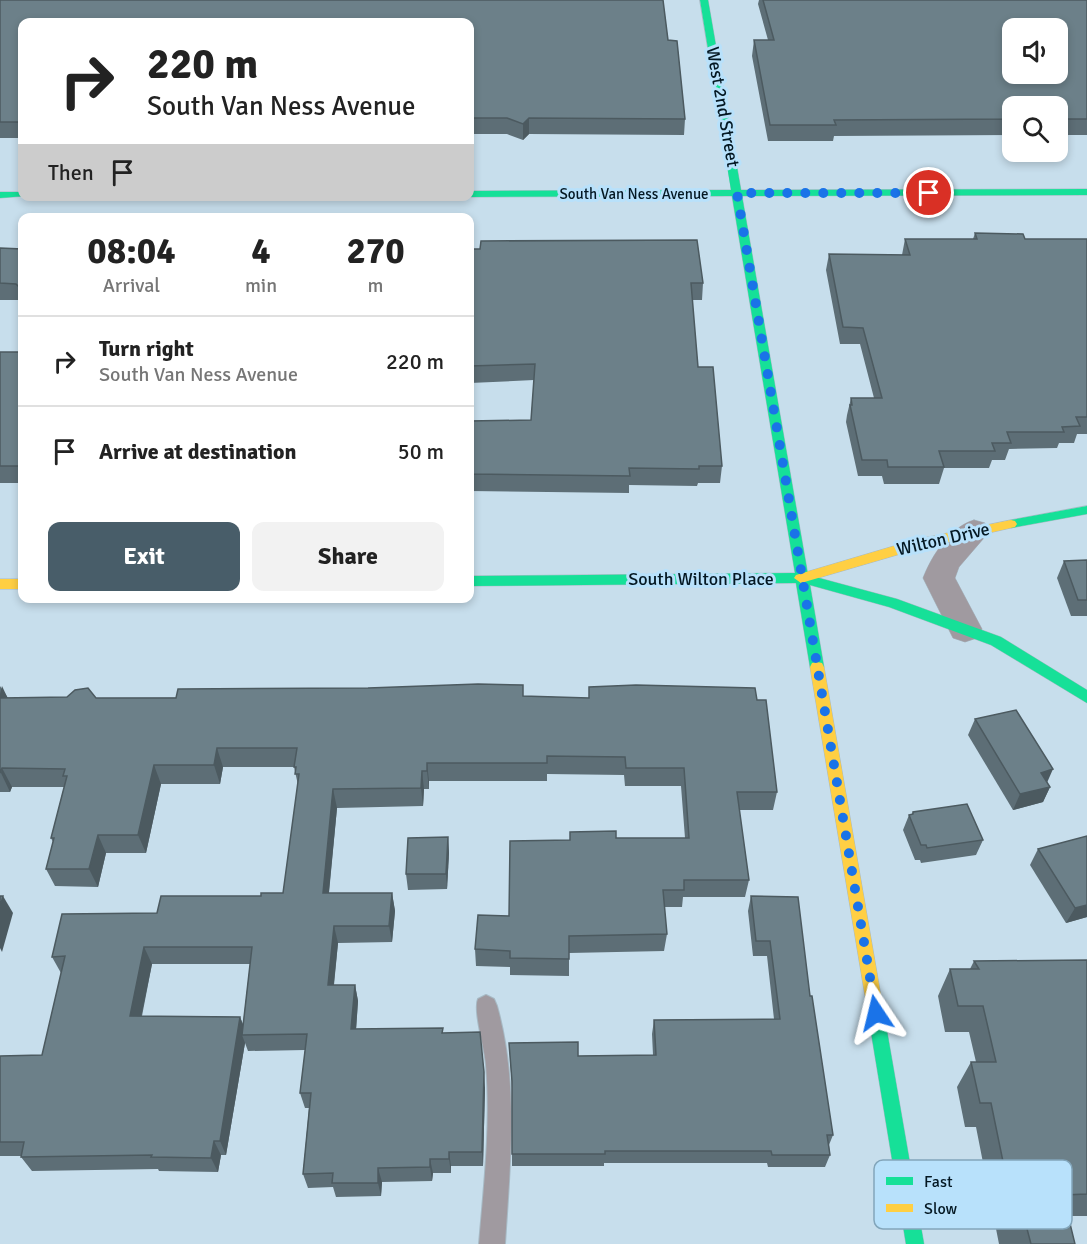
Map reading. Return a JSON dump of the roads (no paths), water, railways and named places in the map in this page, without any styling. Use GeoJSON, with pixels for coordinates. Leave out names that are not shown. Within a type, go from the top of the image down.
{"type":"FeatureCollection","features":[{"type":"Feature","properties":{"kind":"street","name":"West 2nd Street"},"geometry":{"type":"LineString","coordinates":[[704,0],[901,1160]]}},
{"type":"Feature","properties":{"kind":"street","name":"South Van Ness Avenue"},"geometry":{"type":"LineString","coordinates":[[474,194],[1087,192]]}},
{"type":"Feature","properties":{"kind":"street"},"geometry":{"type":"LineString","coordinates":[[0,195],[18,195]]}},
{"type":"Feature","properties":{"kind":"street","name":"Wilton Drive"},"geometry":{"type":"LineString","coordinates":[[801,578],[914,545],[974,531],[1087,510]]}},
{"type":"Feature","properties":{"kind":"street"},"geometry":{"type":"LineString","coordinates":[[965,629],[939,578],[945,562],[974,531]]}},
{"type":"Feature","properties":{"kind":"street","name":"South Wilton Place"},"geometry":{"type":"LineString","coordinates":[[474,580],[801,578],[892,603],[996,641],[1087,697]]}},
{"type":"Feature","properties":{"kind":"street"},"geometry":{"type":"LineString","coordinates":[[0,584],[18,584]]}},
{"type":"Feature","properties":{"kind":"street","name":"West 2nd Street"},"geometry":{"type":"LineString","coordinates":[[912,1229],[915,1244]]}},
{"type":"Feature","properties":{"kind":"lane"},"geometry":{"type":"LineString","coordinates":[[486,1006],[494,1028],[497,1055],[499,1134],[492,1244]]}}]}
